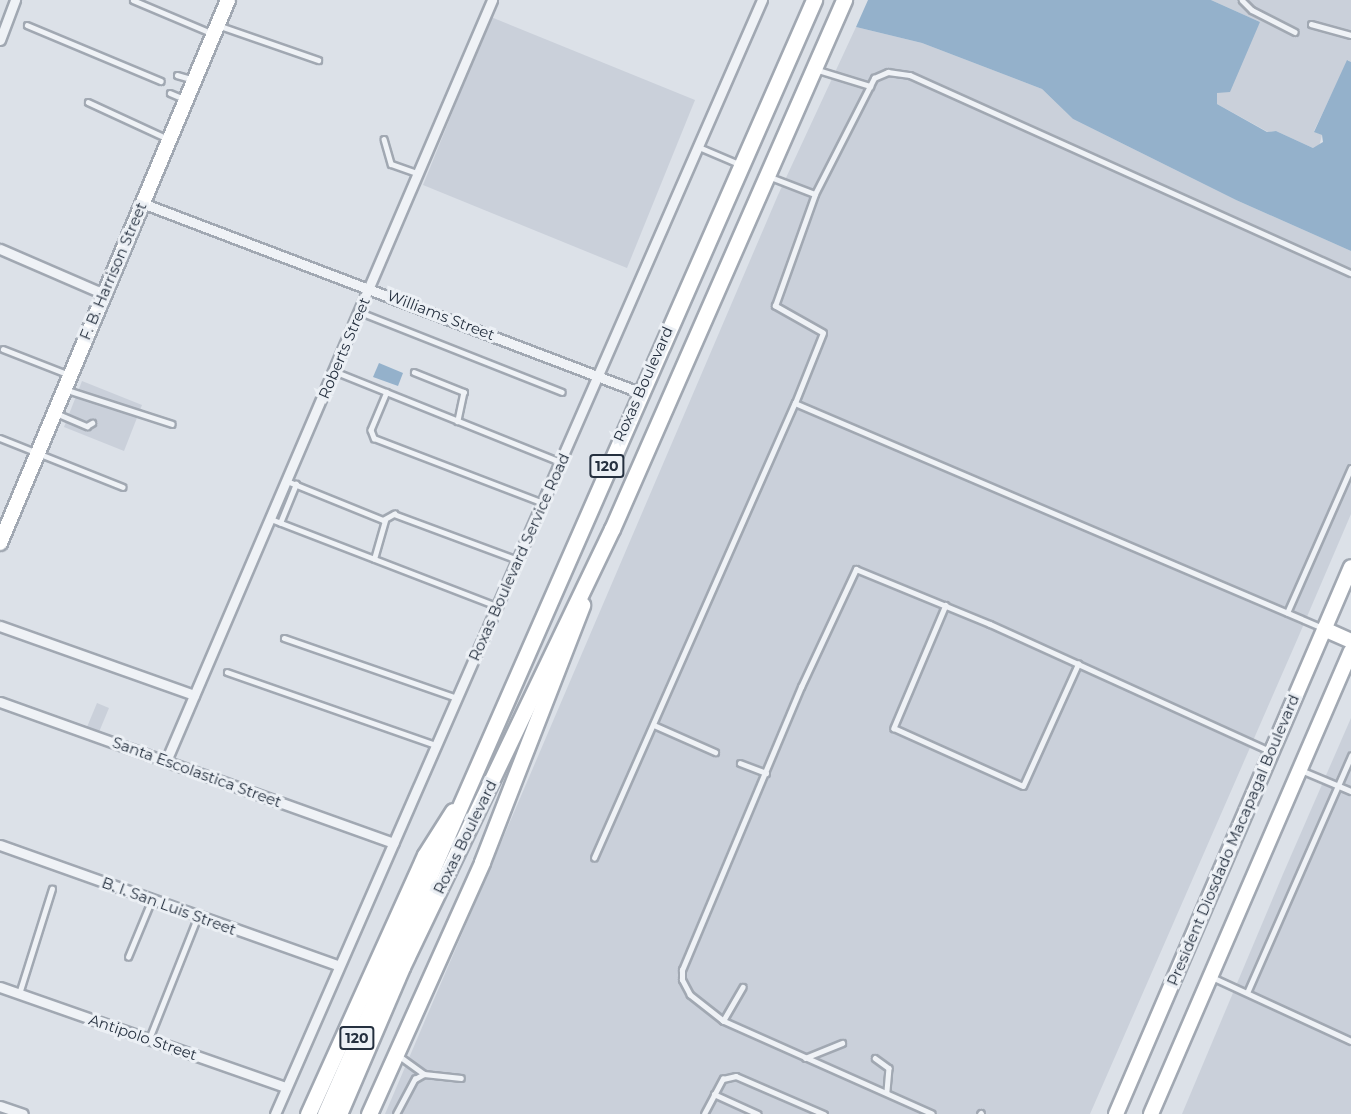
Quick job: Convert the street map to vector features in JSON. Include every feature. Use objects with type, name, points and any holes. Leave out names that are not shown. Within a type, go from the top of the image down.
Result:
[{"type":"main road","name":"F. B. Harrison Street","points":[[0,543],[228,0]]},
{"type":"main road","name":"Roxas Boulevard","points":[[339,1114],[459,801],[814,0]]},
{"type":"main road","name":"Roxas Boulevard","points":[[369,1114],[482,862],[612,529],[844,0]]},
{"type":"main road","name":"Roxas Boulevard","points":[[324,1114],[612,529]]},
{"type":"main road","name":"President Diosdado Macapagal Boulevard","points":[[1116,1114],[1351,567]]},
{"type":"main road","points":[[1324,629],[1351,640]]},
{"type":"main road","points":[[1155,1113],[1211,976],[1351,651]]},
{"type":"main road","name":"Roxas Boulevard","points":[[308,1114],[426,855],[459,801]]},
{"type":"street","points":[[0,40],[15,0]]},
{"type":"street","name":"Roberts Street","points":[[166,761],[271,519],[292,482],[334,371],[492,0]]},
{"type":"street","name":"Roxas Boulevard Service Road","points":[[275,1114],[762,0]]},
{"type":"street","name":"Williams Street","points":[[142,203],[639,392]]},
{"type":"street","points":[[0,249],[104,294]]},
{"type":"street","points":[[0,626],[194,696]]},
{"type":"street","name":"Santa Escolastica Street","points":[[0,702],[393,843]]},
{"type":"street","name":"B. I. San Luis Street","points":[[0,845],[339,966]]},
{"type":"street","name":"Antipolo Street","points":[[0,987],[286,1088]]},
{"type":"street","points":[[0,1106],[23,1114]]},
{"type":"lane","points":[[133,0],[215,30],[318,60]]},
{"type":"lane","points":[[1242,0],[1252,10],[1295,32]]},
{"type":"lane","points":[[1311,24],[1351,35]]},
{"type":"lane","points":[[27,25],[162,81]]},
{"type":"lane","points":[[813,68],[870,86]]},
{"type":"lane","points":[[594,858],[795,403],[822,333],[775,306],[815,194],[870,86],[880,74],[910,75],[1351,273]]},
{"type":"lane","points":[[177,75],[194,80]]},
{"type":"lane","points":[[170,93],[185,100]]},
{"type":"lane","points":[[88,102],[169,139]]},
{"type":"lane","points":[[384,139],[391,164],[417,173]]},
{"type":"lane","points":[[699,147],[741,165]]},
{"type":"lane","points":[[766,175],[815,194]]},
{"type":"lane","points":[[360,312],[562,392]]},
{"type":"lane","points":[[3,349],[70,375]]},
{"type":"lane","points":[[334,371],[561,462]]},
{"type":"lane","points":[[414,372],[464,392],[458,421]]},
{"type":"lane","points":[[64,389],[172,424]]},
{"type":"lane","points":[[387,392],[371,430],[374,438],[543,503]]},
{"type":"lane","points":[[98,407],[100,401]]},
{"type":"lane","points":[[795,403],[1324,629]]},
{"type":"lane","points":[[54,412],[87,426],[92,423]]},
{"type":"lane","points":[[0,438],[123,487]]},
{"type":"lane","points":[[1287,613],[1351,468]]},
{"type":"lane","points":[[280,523],[292,482],[385,521]]},
{"type":"lane","points":[[374,559],[385,521],[394,514],[518,560]]},
{"type":"lane","points":[[271,519],[498,606]]},
{"type":"lane","points":[[932,1114],[887,1092],[723,1021],[690,995],[682,970],[856,569],[946,604],[1270,751]]},
{"type":"lane","points":[[946,604],[894,728],[904,733],[1023,786],[1078,664]]},
{"type":"lane","points":[[284,638],[457,698]]},
{"type":"lane","points":[[227,672],[436,745]]},
{"type":"lane","points":[[654,725],[715,752]]},
{"type":"lane","points":[[1247,993],[1351,756]]},
{"type":"lane","points":[[740,764],[766,773]]},
{"type":"lane","points":[[1301,770],[1351,791]]},
{"type":"lane","points":[[19,994],[52,889]]},
{"type":"lane","points":[[128,957],[152,899]]},
{"type":"lane","points":[[149,1039],[198,916]]},
{"type":"lane","points":[[1211,976],[1351,1041]]},
{"type":"lane","points":[[723,1021],[743,987]]},
{"type":"lane","points":[[805,1058],[842,1043]]},
{"type":"lane","points":[[396,1054],[424,1074],[461,1077]]},
{"type":"lane","points":[[875,1058],[889,1068],[887,1092]]},
{"type":"lane","points":[[396,1114],[409,1086],[424,1074]]},
{"type":"lane","points":[[704,1114],[723,1079],[742,1076],[824,1114]]},
{"type":"lane","points":[[714,1094],[758,1114]]},
{"type":"shaded area","points":[[1211,0],[1351,0],[1351,62],[1348,60],[1314,131],[1322,135],[1319,147],[1313,148],[1276,131],[1268,132],[1217,104],[1214,98],[1260,22]]},
{"type":"shaded area","points":[[491,17],[695,100],[627,268],[423,185]]},
{"type":"shaded area","points":[[856,27],[922,43],[1042,89],[1073,119],[1236,200],[1351,251],[1351,514],[1297,640],[1090,1114],[385,1114],[778,195]]},
{"type":"shaded area","points":[[82,381],[142,405],[124,451],[64,427]]},
{"type":"shaded area","points":[[97,703],[109,708],[99,732],[87,727]]},
{"type":"shaded area","points":[[1351,718],[1351,1114],[1182,1114],[1283,874]]},
{"type":"water","points":[[868,0],[1211,0],[1260,22],[1230,92],[1217,93],[1217,104],[1267,132],[1276,131],[1313,148],[1323,142],[1322,135],[1314,132],[1347,60],[1351,62],[1351,251],[1236,200],[1073,119],[1042,89],[922,43],[856,27]]},
{"type":"water","points":[[379,363],[403,373],[398,386],[373,377]]}]
